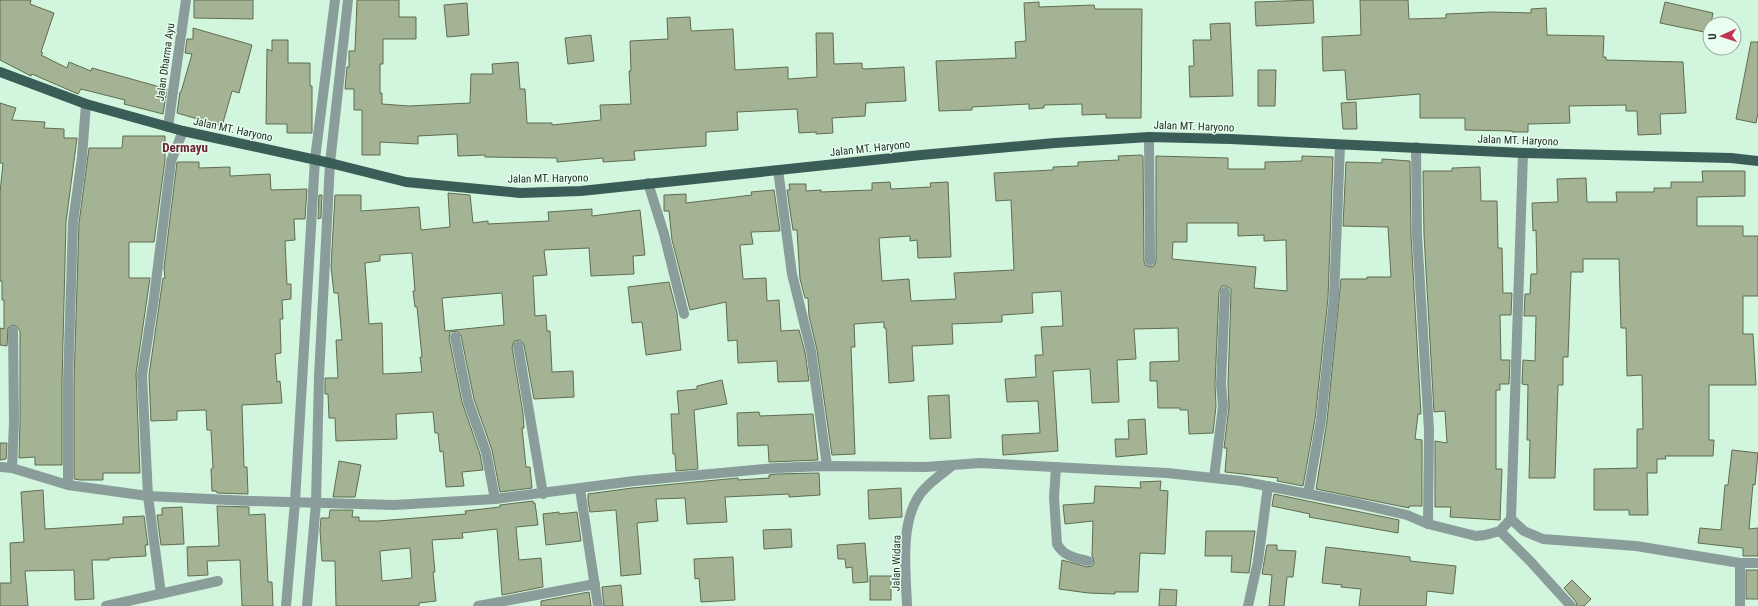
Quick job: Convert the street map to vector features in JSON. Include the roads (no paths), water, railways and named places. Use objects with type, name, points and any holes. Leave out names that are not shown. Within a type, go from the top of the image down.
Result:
[{"type":"main road","name":"Jalan MT. Haryono","points":[[0,72],[86,104],[183,131],[314,159],[406,182],[520,193],[581,191],[921,155],[1055,143],[1149,137],[1416,147],[1523,153],[1731,158],[1758,161]]},
{"type":"street","name":"Jalan Dharma Ayu","points":[[168,127],[186,0]]},
{"type":"street","points":[[286,606],[295,502],[314,159],[335,0]]},
{"type":"street","points":[[307,606],[316,503],[319,377],[330,163],[348,0]]},
{"type":"street","points":[[68,485],[68,382],[73,222],[82,157],[86,104]]},
{"type":"street","points":[[160,594],[148,496],[142,375],[154,298],[171,161],[183,131]]},
{"type":"street","points":[[1149,137],[1150,261]]},
{"type":"street","points":[[1308,494],[1321,420],[1334,298],[1340,145]]},
{"type":"street","points":[[1416,147],[1417,235],[1429,430],[1428,524]]},
{"type":"street","points":[[0,467],[12,468],[68,485],[148,496],[394,505],[495,499],[716,472],[827,466],[926,467],[980,463],[1167,473],[1214,478],[1308,494],[1407,515],[1428,524],[1476,536],[1488,535],[1500,531],[1511,519],[1523,153]]},
{"type":"street","points":[[778,170],[792,274],[811,351],[827,466]]},
{"type":"street","points":[[648,183],[664,234],[684,314]]},
{"type":"street","points":[[1214,478],[1223,406],[1221,384],[1225,292]]},
{"type":"street","points":[[12,468],[14,423],[13,332]]},
{"type":"street","points":[[454,337],[468,402],[486,452],[495,499]]},
{"type":"street","points":[[518,346],[543,494]]},
{"type":"street","name":"Jalan Widara","points":[[908,606],[906,541],[910,517],[917,499],[926,487],[953,465]]},
{"type":"street","points":[[1056,467],[1054,497],[1057,544],[1060,551],[1065,554],[1088,561]]},
{"type":"street","points":[[1248,606],[1258,560],[1268,486]]},
{"type":"street","points":[[580,489],[598,606]]},
{"type":"street","points":[[1511,519],[1524,531],[1543,539],[1636,546],[1702,555],[1740,563],[1758,563]]},
{"type":"street","points":[[1500,531],[1572,606]]},
{"type":"street","points":[[1740,563],[1740,606]]},
{"type":"street","points":[[106,606],[218,581]]},
{"type":"street","points":[[478,606],[595,584]]},
{"type":"street","points":[[898,606],[908,606]]},
{"type":"district","name":"Dermayu","points":[[185,147]]}]
